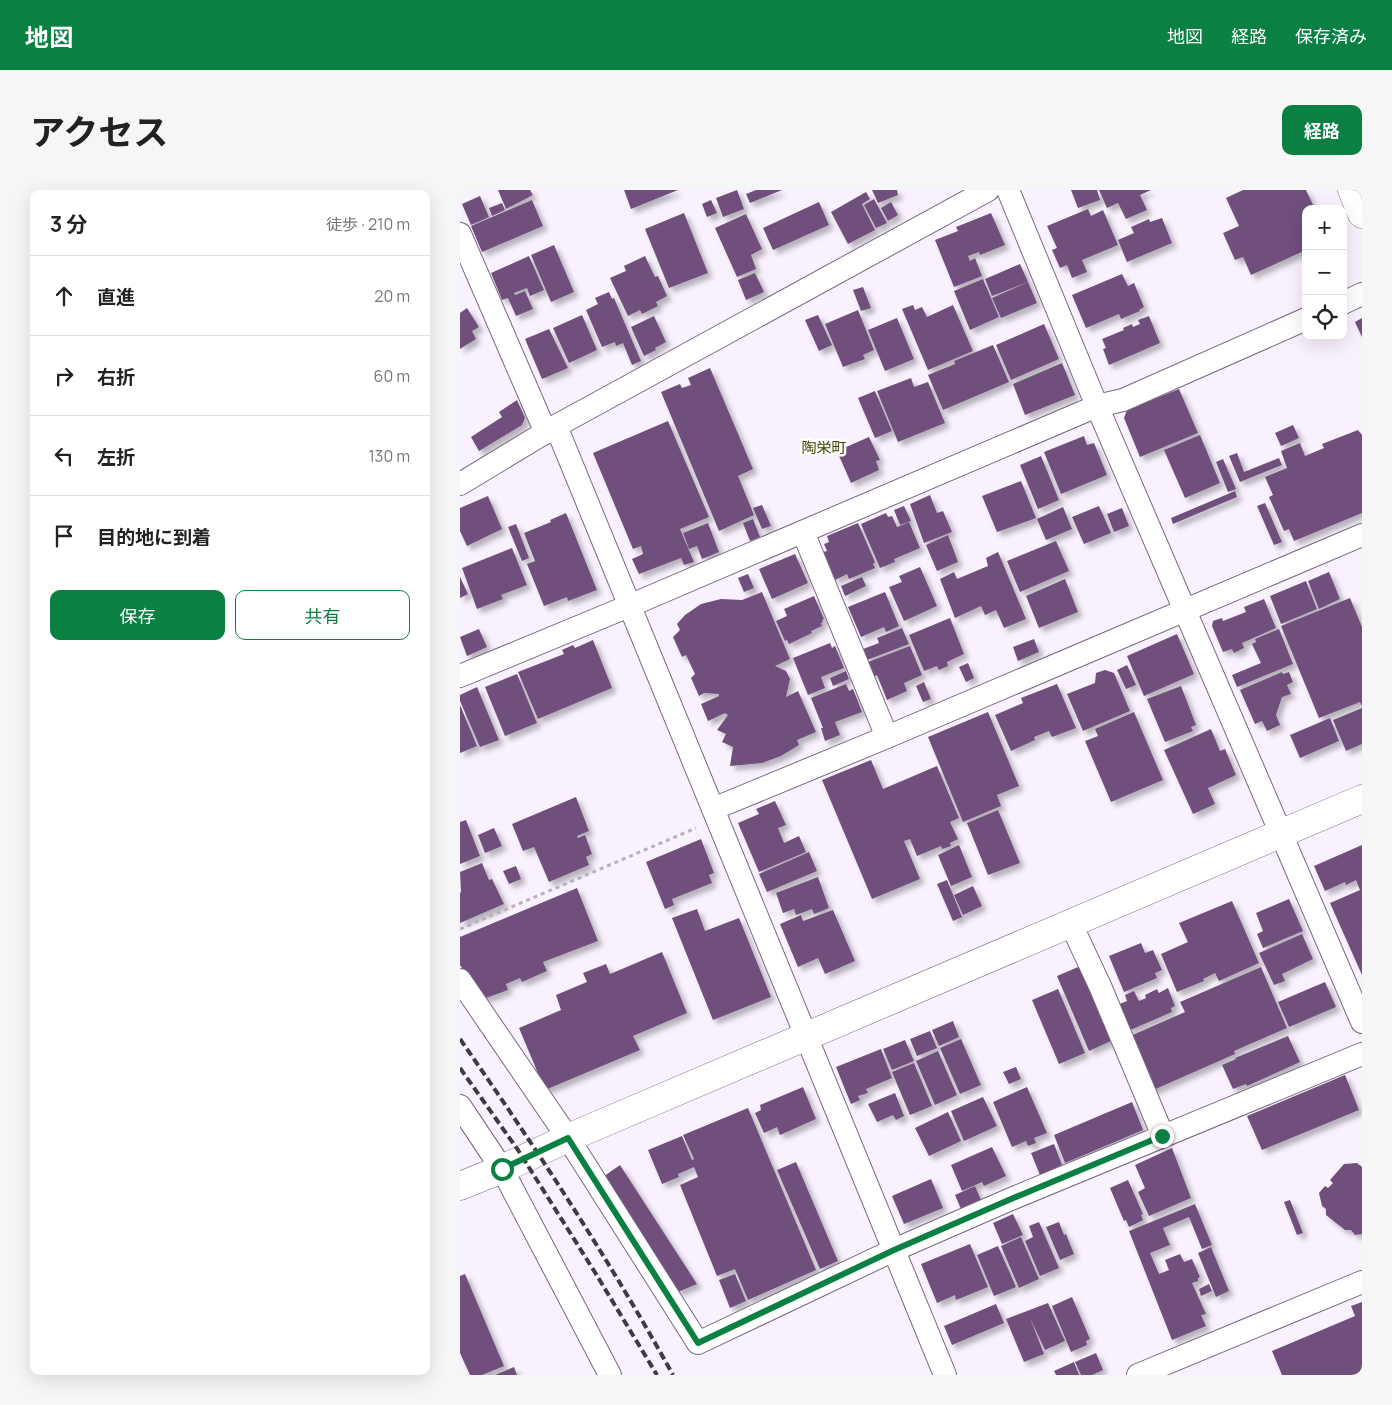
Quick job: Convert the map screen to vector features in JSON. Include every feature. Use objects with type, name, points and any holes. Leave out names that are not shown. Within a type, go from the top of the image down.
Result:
[{"type":"main road","points":[[1352,190],[1362,214]]},
{"type":"main road","points":[[460,1186],[502,1169],[568,1138],[1362,799]]},
{"type":"street","points":[[460,484],[551,429],[988,190]]},
{"type":"street","points":[[1008,190],[1097,406],[1362,1022]]},
{"type":"street","points":[[460,234],[551,429],[629,606],[946,1375]]},
{"type":"street","points":[[1347,300],[1362,294]]},
{"type":"street","points":[[460,676],[629,606],[1097,406],[1123,400],[1302,321]]},
{"type":"street","points":[[803,532],[887,737]]},
{"type":"street","points":[[715,813],[887,737],[1362,535]]},
{"type":"street","points":[[1071,924],[1100,986],[1162,1136]]},
{"type":"street","points":[[460,980],[568,1138],[698,1343],[894,1250],[1011,1199],[1362,1054]]},
{"type":"street","points":[[460,1106],[502,1169],[610,1375]]},
{"type":"street","points":[[1138,1375],[1362,1282]]},
{"type":"path","points":[[460,929],[715,813]]},
{"type":"building","points":[[498,190],[530,190],[533,195],[506,209]]},
{"type":"building","points":[[624,190],[678,190],[631,209]]},
{"type":"building","points":[[737,190],[744,209],[723,217],[716,198]]},
{"type":"building","points":[[756,190],[782,190],[750,203],[746,194]]},
{"type":"building","points":[[872,190],[897,190],[898,195],[878,203]]},
{"type":"building","points":[[1071,190],[1097,190],[1100,200],[1078,208]]},
{"type":"building","points":[[1099,190],[1151,190],[1140,195],[1147,210],[1126,219],[1118,203],[1107,208]]},
{"type":"building","points":[[1243,190],[1306,190],[1313,205],[1302,205],[1302,252],[1251,275],[1243,257],[1235,260],[1223,233],[1239,226],[1226,198]]},
{"type":"building","points":[[866,192],[870,199],[862,204],[875,230],[848,244],[831,212]]},
{"type":"building","points":[[480,196],[489,217],[471,225],[462,204]]},
{"type":"building","points":[[874,199],[887,223],[876,228],[864,205]]},
{"type":"building","points":[[532,200],[543,226],[482,252],[471,226]]},
{"type":"building","points":[[711,200],[717,213],[707,217],[702,204]]},
{"type":"building","points":[[819,202],[829,225],[773,250],[763,228]]},
{"type":"building","points":[[891,202],[898,215],[888,221],[881,208]]},
{"type":"building","points":[[502,203],[505,210],[492,216],[489,208]]},
{"type":"building","points":[[1088,209],[1091,216],[1103,210],[1118,245],[1082,260],[1087,272],[1072,278],[1067,265],[1060,268],[1052,250],[1057,248],[1047,226]]},
{"type":"building","points":[[684,213],[708,273],[669,288],[645,229]]},
{"type":"building","points":[[991,213],[1005,245],[980,255],[979,252],[968,256],[970,261],[975,258],[982,276],[954,287],[935,240],[958,231],[956,227]]},
{"type":"building","points":[[746,214],[762,249],[751,255],[756,269],[737,277],[715,228]]},
{"type":"building","points":[[1162,218],[1172,243],[1127,262],[1118,240],[1134,233],[1131,227],[1149,219],[1150,222]]},
{"type":"building","points":[[554,245],[574,292],[551,302],[531,255]]},
{"type":"building","points":[[529,256],[544,290],[530,296],[527,288],[514,293],[515,295],[525,291],[533,309],[516,316],[508,298],[502,300],[491,273]]},
{"type":"building","points":[[645,256],[655,277],[658,276],[667,296],[656,302],[658,306],[642,314],[640,310],[628,316],[610,278],[626,271],[624,266]]},
{"type":"building","points":[[1020,264],[1028,282],[992,296],[985,279]]},
{"type":"building","points":[[755,273],[764,292],[746,300],[738,280]]},
{"type":"building","points":[[1122,274],[1128,286],[1134,283],[1144,307],[1140,311],[1121,319],[1119,314],[1086,328],[1072,295]]},
{"type":"building","points":[[983,279],[999,317],[970,330],[954,291]]},
{"type":"building","points":[[1028,282],[1037,303],[1001,318],[992,298]]},
{"type":"building","points":[[863,287],[871,308],[861,311],[853,290]]},
{"type":"building","points":[[609,292],[612,299],[614,298],[641,361],[632,365],[623,343],[616,346],[615,342],[602,347],[586,310],[598,304],[595,298]]},
{"type":"building","points":[[913,305],[915,310],[922,307],[927,317],[953,305],[973,351],[928,370],[902,309]]},
{"type":"building","points":[[467,308],[479,327],[472,331],[476,339],[460,349],[460,313]]},
{"type":"building","points":[[858,310],[874,350],[863,355],[865,359],[843,367],[825,324]]},
{"type":"building","points":[[582,315],[597,350],[569,363],[553,328]]},
{"type":"building","points":[[818,315],[832,345],[819,351],[805,320]]},
{"type":"building","points":[[654,316],[666,342],[644,356],[631,327]]},
{"type":"building","points":[[1149,316],[1160,343],[1109,365],[1103,349],[1106,348],[1102,339],[1124,330],[1123,328],[1132,324],[1133,327],[1140,324],[1138,320]]},
{"type":"building","points":[[897,318],[914,359],[885,371],[868,330]]},
{"type":"building","points":[[1362,318],[1362,337],[1355,322]]},
{"type":"building","points":[[1044,324],[1059,359],[1011,380],[996,345]]},
{"type":"building","points":[[549,329],[568,368],[542,379],[525,339]]},
{"type":"building","points":[[993,345],[1009,382],[943,410],[928,375],[955,364],[954,361]]},
{"type":"building","points":[[1062,363],[1075,395],[1025,415],[1013,384]]},
{"type":"building","points":[[710,368],[753,469],[738,476],[754,515],[719,531],[661,392],[680,384],[682,388],[691,385],[688,378]]},
{"type":"building","points":[[911,378],[914,387],[928,382],[945,423],[898,442],[877,391]]},
{"type":"building","points":[[1179,389],[1198,433],[1140,457],[1124,418],[1127,410]]},
{"type":"building","points":[[875,391],[892,431],[875,438],[858,398]]},
{"type":"building","points":[[517,400],[525,418],[522,425],[479,451],[471,437],[502,417],[499,412]]},
{"type":"building","points":[[668,421],[709,517],[680,529],[694,562],[684,565],[681,558],[639,574],[632,559],[643,554],[641,546],[633,549],[593,453]]},
{"type":"building","points":[[1293,425],[1299,438],[1281,446],[1275,433]]},
{"type":"building","points":[[1358,430],[1362,435],[1362,513],[1294,541],[1289,529],[1284,531],[1269,497],[1273,495],[1265,477],[1287,468],[1281,451],[1300,443],[1305,456],[1324,448],[1322,444]]},
{"type":"building","points":[[1200,435],[1220,483],[1185,498],[1164,450]]},
{"type":"building","points":[[1084,436],[1087,445],[1094,443],[1107,475],[1061,494],[1044,452]]},
{"type":"building","points":[[869,437],[880,460],[876,461],[879,470],[851,483],[837,451]]},
{"type":"building","points":[[1237,453],[1244,472],[1279,458],[1282,465],[1240,482],[1229,456]]},
{"type":"building","points":[[1041,456],[1059,500],[1038,509],[1020,465]]},
{"type":"building","points":[[1223,459],[1236,489],[1228,492],[1216,462]]},
{"type":"building","points":[[1021,481],[1036,518],[997,532],[982,496]]},
{"type":"building","points":[[1235,491],[1237,497],[1173,524],[1171,518]]},
{"type":"building","points":[[930,495],[937,513],[943,511],[952,532],[924,543],[910,504]]},
{"type":"building","points":[[488,496],[502,529],[467,546],[460,531],[460,508]]},
{"type":"building","points":[[1265,503],[1282,542],[1274,545],[1257,506]]},
{"type":"building","points":[[762,505],[771,526],[762,529],[753,508]]},
{"type":"building","points":[[904,506],[911,521],[900,525],[894,510]]},
{"type":"building","points":[[1099,506],[1111,533],[1084,544],[1072,517]]},
{"type":"building","points":[[1063,507],[1072,529],[1046,540],[1037,519]]},
{"type":"building","points":[[1122,508],[1129,526],[1114,532],[1107,514]]},
{"type":"building","points":[[566,513],[597,590],[568,601],[567,597],[544,606],[527,564],[535,561],[524,533],[551,522],[550,520]]},
{"type":"building","points":[[886,513],[888,517],[892,516],[897,527],[909,522],[920,548],[894,559],[895,562],[880,568],[861,524]]},
{"type":"building","points":[[753,519],[760,537],[750,541],[743,523]]},
{"type":"building","points":[[708,523],[719,552],[702,559],[697,546],[689,549],[683,533]]},
{"type":"building","points":[[858,523],[875,562],[873,564],[875,568],[849,579],[847,574],[835,580],[823,552],[827,551],[824,544],[829,542],[827,536]]},
{"type":"building","points":[[516,524],[529,558],[522,561],[508,527]]},
{"type":"building","points":[[948,535],[958,562],[937,571],[926,545]]},
{"type":"building","points":[[1056,541],[1069,571],[1020,592],[1007,561]]},
{"type":"building","points":[[512,548],[527,585],[501,595],[503,599],[477,609],[462,568]]},
{"type":"building","points":[[998,552],[1026,619],[1004,628],[996,610],[985,615],[981,606],[955,618],[940,579],[954,572],[957,579],[988,566],[986,558]]},
{"type":"building","points":[[795,554],[808,583],[772,599],[759,569]]},
{"type":"building","points":[[920,567],[937,606],[904,621],[889,587],[902,582],[899,576]]},
{"type":"building","points":[[1329,572],[1340,599],[1319,609],[1308,581]]},
{"type":"building","points":[[748,574],[754,588],[744,592],[738,578]]},
{"type":"building","points":[[460,577],[468,594],[460,598]]},
{"type":"building","points":[[862,577],[866,586],[845,596],[841,586]]},
{"type":"building","points":[[1065,579],[1078,612],[1039,628],[1026,596]]},
{"type":"building","points":[[1306,581],[1317,609],[1281,624],[1270,596]]},
{"type":"building","points":[[762,592],[790,659],[775,666],[786,671],[790,679],[786,697],[798,691],[816,732],[797,740],[799,745],[781,756],[762,763],[730,766],[733,747],[722,742],[726,734],[717,730],[728,715],[725,713],[708,721],[701,704],[719,696],[719,694],[704,693],[699,696],[691,678],[695,674],[686,655],[682,657],[673,637],[680,630],[677,624],[685,615],[701,604],[721,599],[742,600]]},
{"type":"building","points":[[885,592],[899,626],[886,632],[884,627],[861,637],[848,607]]},
{"type":"building","points":[[814,596],[824,619],[821,623],[822,626],[789,644],[787,640],[785,641],[776,621],[787,616],[784,609]]},
{"type":"building","points":[[1350,598],[1362,627],[1362,706],[1360,702],[1319,718],[1281,626]]},
{"type":"building","points":[[1264,599],[1276,628],[1242,643],[1244,648],[1234,653],[1232,649],[1223,652],[1212,626],[1213,621],[1222,618],[1223,621],[1246,612],[1244,607]]},
{"type":"building","points":[[950,618],[964,654],[947,662],[948,666],[939,670],[937,666],[924,671],[909,635]]},
{"type":"building","points":[[902,628],[909,644],[867,660],[863,649],[879,643],[877,638]]},
{"type":"building","points":[[479,629],[487,647],[467,656],[460,637]]},
{"type":"building","points":[[1279,629],[1293,664],[1237,687],[1232,675],[1261,663],[1252,644],[1256,642],[1255,639]]},
{"type":"building","points":[[1177,634],[1194,674],[1144,696],[1127,656]]},
{"type":"building","points":[[1034,639],[1039,652],[1018,661],[1013,647]]},
{"type":"building","points":[[593,640],[612,688],[538,719],[518,672],[564,654],[562,650],[573,645],[575,648]]},
{"type":"building","points":[[830,643],[832,648],[835,646],[844,668],[821,677],[825,688],[808,695],[793,658]]},
{"type":"building","points":[[910,646],[922,675],[904,683],[907,691],[887,700],[877,675],[874,677],[868,662]]},
{"type":"building","points":[[968,663],[974,678],[966,682],[959,667]]},
{"type":"building","points":[[1127,665],[1136,685],[1126,689],[1117,670]]},
{"type":"building","points":[[1105,670],[1114,673],[1130,711],[1083,731],[1067,694],[1095,683],[1096,673]]},
{"type":"building","points":[[846,671],[849,679],[833,686],[830,678]]},
{"type":"building","points":[[1282,672],[1283,674],[1289,672],[1293,682],[1287,685],[1291,694],[1282,697],[1276,715],[1280,725],[1267,731],[1262,721],[1255,724],[1240,690]]},
{"type":"building","points":[[517,674],[537,723],[505,736],[485,687]]},
{"type":"building","points":[[924,682],[931,699],[923,702],[916,686]]},
{"type":"building","points":[[846,684],[849,691],[853,689],[862,712],[835,722],[840,735],[825,741],[821,728],[823,728],[811,698]]},
{"type":"building","points":[[1057,684],[1076,728],[1052,737],[1049,731],[1034,737],[1035,740],[1011,751],[995,715],[1023,703],[1021,698]]},
{"type":"building","points":[[1181,686],[1196,725],[1191,727],[1193,731],[1165,742],[1147,699]]},
{"type":"building","points":[[477,687],[499,740],[480,747],[460,701],[460,695]]},
{"type":"building","points":[[460,705],[477,746],[460,753]]},
{"type":"building","points":[[1362,708],[1362,744],[1346,751],[1333,720]]},
{"type":"building","points":[[988,712],[1019,786],[997,795],[1001,806],[963,822],[928,737]]},
{"type":"building","points":[[1134,712],[1163,780],[1111,802],[1085,741],[1098,736],[1095,729]]},
{"type":"building","points":[[1330,718],[1339,741],[1300,758],[1290,735]]},
{"type":"building","points":[[1211,729],[1220,751],[1225,749],[1236,775],[1208,788],[1215,804],[1193,814],[1164,750]]},
{"type":"building","points":[[871,760],[883,789],[937,766],[959,818],[950,822],[958,839],[950,843],[951,846],[942,849],[941,846],[917,856],[910,839],[904,841],[920,879],[872,899],[822,780]]},
{"type":"building","points":[[576,797],[589,831],[577,836],[578,838],[585,835],[592,854],[586,857],[589,865],[549,882],[534,847],[523,851],[512,824]]},
{"type":"building","points":[[775,801],[786,825],[778,828],[784,843],[799,836],[806,852],[759,872],[738,823],[759,814],[756,809]]},
{"type":"building","points":[[998,810],[1020,863],[988,875],[967,823]]},
{"type":"building","points":[[466,820],[480,856],[460,864],[460,822]]},
{"type":"building","points":[[494,828],[502,846],[485,853],[478,835]]},
{"type":"building","points":[[701,839],[714,873],[709,875],[712,883],[672,899],[674,905],[665,909],[646,862]]},
{"type":"building","points":[[959,845],[972,877],[951,886],[938,855]]},
{"type":"building","points":[[1362,845],[1362,975],[1330,903],[1360,890],[1356,880],[1346,885],[1345,882],[1325,891],[1314,866]]},
{"type":"building","points":[[809,852],[817,871],[767,892],[759,874]]},
{"type":"building","points":[[482,863],[489,880],[492,879],[504,904],[460,923],[460,872]]},
{"type":"building","points":[[516,866],[521,879],[509,884],[503,871]]},
{"type":"building","points":[[818,877],[829,908],[814,914],[812,909],[796,915],[794,909],[783,913],[776,893]]},
{"type":"building","points":[[947,880],[962,917],[953,921],[937,884]]},
{"type":"building","points":[[973,886],[982,906],[963,915],[954,895]]},
{"type":"building","points":[[577,888],[598,941],[543,962],[547,971],[522,982],[520,978],[506,984],[508,990],[483,999],[460,965],[460,937]]},
{"type":"building","points":[[1289,899],[1303,931],[1263,948],[1257,934],[1263,931],[1256,913]]},
{"type":"building","points":[[1232,901],[1259,963],[1219,981],[1215,973],[1203,979],[1204,981],[1177,992],[1161,954],[1188,942],[1179,923]]},
{"type":"building","points":[[697,909],[705,931],[739,918],[771,997],[713,1020],[672,918]]},
{"type":"building","points":[[833,910],[855,961],[825,974],[818,958],[798,967],[780,924],[801,915],[803,921]]},
{"type":"building","points":[[1302,934],[1313,959],[1282,974],[1285,981],[1274,985],[1259,953]]},
{"type":"building","points":[[1141,943],[1145,953],[1153,950],[1162,970],[1155,973],[1157,978],[1124,992],[1109,956]]},
{"type":"building","points":[[662,952],[687,1013],[633,1036],[640,1050],[545,1090],[519,1028],[561,1010],[556,995],[587,982],[583,973],[606,964],[610,974]]},
{"type":"building","points":[[1083,965],[1113,1040],[1089,1051],[1057,976]]},
{"type":"building","points":[[1261,967],[1287,1028],[1234,1051],[1235,1054],[1151,1091],[1128,1037],[1185,1012],[1180,1002]]},
{"type":"building","points":[[1325,982],[1336,1007],[1289,1027],[1278,1002]]},
{"type":"building","points":[[1168,988],[1175,1006],[1171,1008],[1172,1012],[1128,1031],[1117,1005],[1127,1001],[1125,995],[1134,991],[1139,1001],[1146,998],[1145,995],[1157,989],[1159,993]]},
{"type":"building","points":[[1058,989],[1085,1053],[1059,1064],[1032,1000]]},
{"type":"building","points":[[953,1021],[959,1037],[939,1046],[932,1030]]},
{"type":"building","points":[[930,1031],[937,1048],[917,1056],[910,1039]]},
{"type":"building","points":[[1288,1036],[1300,1062],[1247,1086],[1246,1084],[1233,1089],[1222,1065]]},
{"type":"building","points":[[961,1039],[981,1085],[960,1094],[940,1048]]},
{"type":"building","points":[[905,1040],[914,1061],[892,1070],[883,1049]]},
{"type":"building","points":[[881,1049],[892,1078],[866,1089],[868,1093],[858,1096],[860,1100],[851,1104],[836,1067]]},
{"type":"building","points":[[938,1051],[957,1095],[935,1105],[916,1061]]},
{"type":"building","points":[[914,1063],[932,1106],[910,1115],[892,1072]]},
{"type":"building","points":[[1016,1067],[1021,1079],[1009,1084],[1003,1072]]},
{"type":"building","points":[[1345,1075],[1359,1110],[1262,1150],[1247,1116]]},
{"type":"building","points":[[803,1087],[816,1119],[780,1135],[777,1127],[764,1133],[755,1113],[761,1110],[760,1105]]},
{"type":"building","points":[[1027,1087],[1047,1133],[1034,1138],[1036,1143],[1028,1146],[1026,1141],[1012,1147],[993,1102]]},
{"type":"building","points":[[895,1093],[904,1116],[896,1120],[893,1115],[877,1122],[868,1104]]},
{"type":"building","points":[[983,1097],[997,1126],[964,1141],[951,1111]]},
{"type":"building","points":[[1132,1102],[1143,1130],[1065,1163],[1054,1135]]},
{"type":"building","points":[[748,1108],[816,1270],[748,1300],[735,1269],[717,1276],[680,1185],[698,1177],[694,1167],[678,1174],[679,1177],[662,1184],[648,1150],[682,1136],[692,1160],[694,1159],[683,1135]]},
{"type":"building","points":[[948,1112],[961,1141],[929,1156],[915,1128]]},
{"type":"building","points":[[1054,1144],[1062,1165],[1040,1175],[1031,1153]]},
{"type":"building","points":[[992,1147],[1006,1176],[984,1186],[982,1182],[962,1191],[951,1165]]},
{"type":"building","points":[[1172,1148],[1191,1198],[1149,1216],[1138,1192],[1145,1188],[1135,1165]]},
{"type":"building","points":[[796,1162],[838,1261],[820,1269],[777,1170]]},
{"type":"building","points":[[1357,1163],[1362,1167],[1362,1234],[1355,1235],[1351,1230],[1345,1230],[1326,1215],[1326,1209],[1322,1206],[1319,1193],[1325,1186],[1328,1188],[1333,1183],[1330,1180],[1344,1164]]},
{"type":"building","points":[[620,1165],[697,1284],[678,1292],[603,1177]]},
{"type":"building","points":[[931,1179],[943,1208],[904,1224],[892,1196]]},
{"type":"building","points":[[1128,1180],[1143,1214],[1141,1215],[1143,1220],[1129,1227],[1126,1220],[1124,1221],[1110,1188]]},
{"type":"building","points":[[975,1186],[981,1200],[961,1209],[955,1195]]},
{"type":"building","points":[[1290,1200],[1303,1233],[1297,1235],[1284,1202]]},
{"type":"building","points":[[1195,1204],[1212,1245],[1202,1249],[1189,1217],[1163,1228],[1170,1245],[1150,1253],[1159,1274],[1169,1270],[1165,1260],[1180,1254],[1184,1262],[1192,1259],[1200,1277],[1198,1281],[1192,1283],[1206,1314],[1201,1315],[1206,1326],[1172,1340],[1129,1231]]},
{"type":"building","points":[[1013,1214],[1023,1235],[1002,1244],[993,1223]]},
{"type":"building","points":[[1039,1222],[1059,1268],[1040,1276],[1025,1241],[1033,1237],[1029,1226]]},
{"type":"building","points":[[1059,1222],[1074,1254],[1060,1260],[1046,1227]]},
{"type":"building","points":[[1021,1237],[1039,1279],[1019,1288],[1001,1246]]},
{"type":"building","points":[[970,1244],[988,1287],[956,1300],[955,1295],[937,1303],[921,1264]]},
{"type":"building","points":[[998,1246],[1016,1287],[994,1296],[977,1255]]},
{"type":"building","points":[[1211,1247],[1229,1291],[1216,1297],[1198,1253]]},
{"type":"building","points":[[465,1274],[504,1366],[482,1375],[470,1375],[460,1353],[460,1276]]},
{"type":"building","points":[[735,1274],[746,1301],[730,1308],[719,1280]]},
{"type":"building","points":[[1209,1284],[1212,1291],[1201,1296],[1199,1289]]},
{"type":"building","points":[[1072,1297],[1090,1339],[1086,1341],[1087,1345],[1071,1352],[1052,1306]]},
{"type":"building","points":[[1362,1302],[1362,1375],[1282,1375],[1272,1351],[1355,1316],[1351,1306]]},
{"type":"building","points":[[1048,1303],[1065,1341],[1045,1350],[1030,1318],[1044,1354],[1024,1362],[1006,1319]]},
{"type":"building","points":[[996,1304],[1004,1323],[952,1345],[944,1326]]},
{"type":"building","points":[[1096,1353],[1103,1370],[1092,1375],[1081,1375],[1075,1362]]},
{"type":"building","points":[[1074,1362],[1079,1375],[1056,1375],[1054,1371]]},
{"type":"building","points":[[514,1367],[517,1375],[495,1375]]},
{"type":"railway","points":[[460,1039],[571,1204],[673,1375]]},
{"type":"railway","points":[[460,1068],[518,1150],[657,1375]]},
{"type":"district","name":"陶栄町","points":[[824,448]]},
{"type":"route","points":[[502,1169],[568,1138],[698,1343],[894,1250],[1162,1136]]}]
